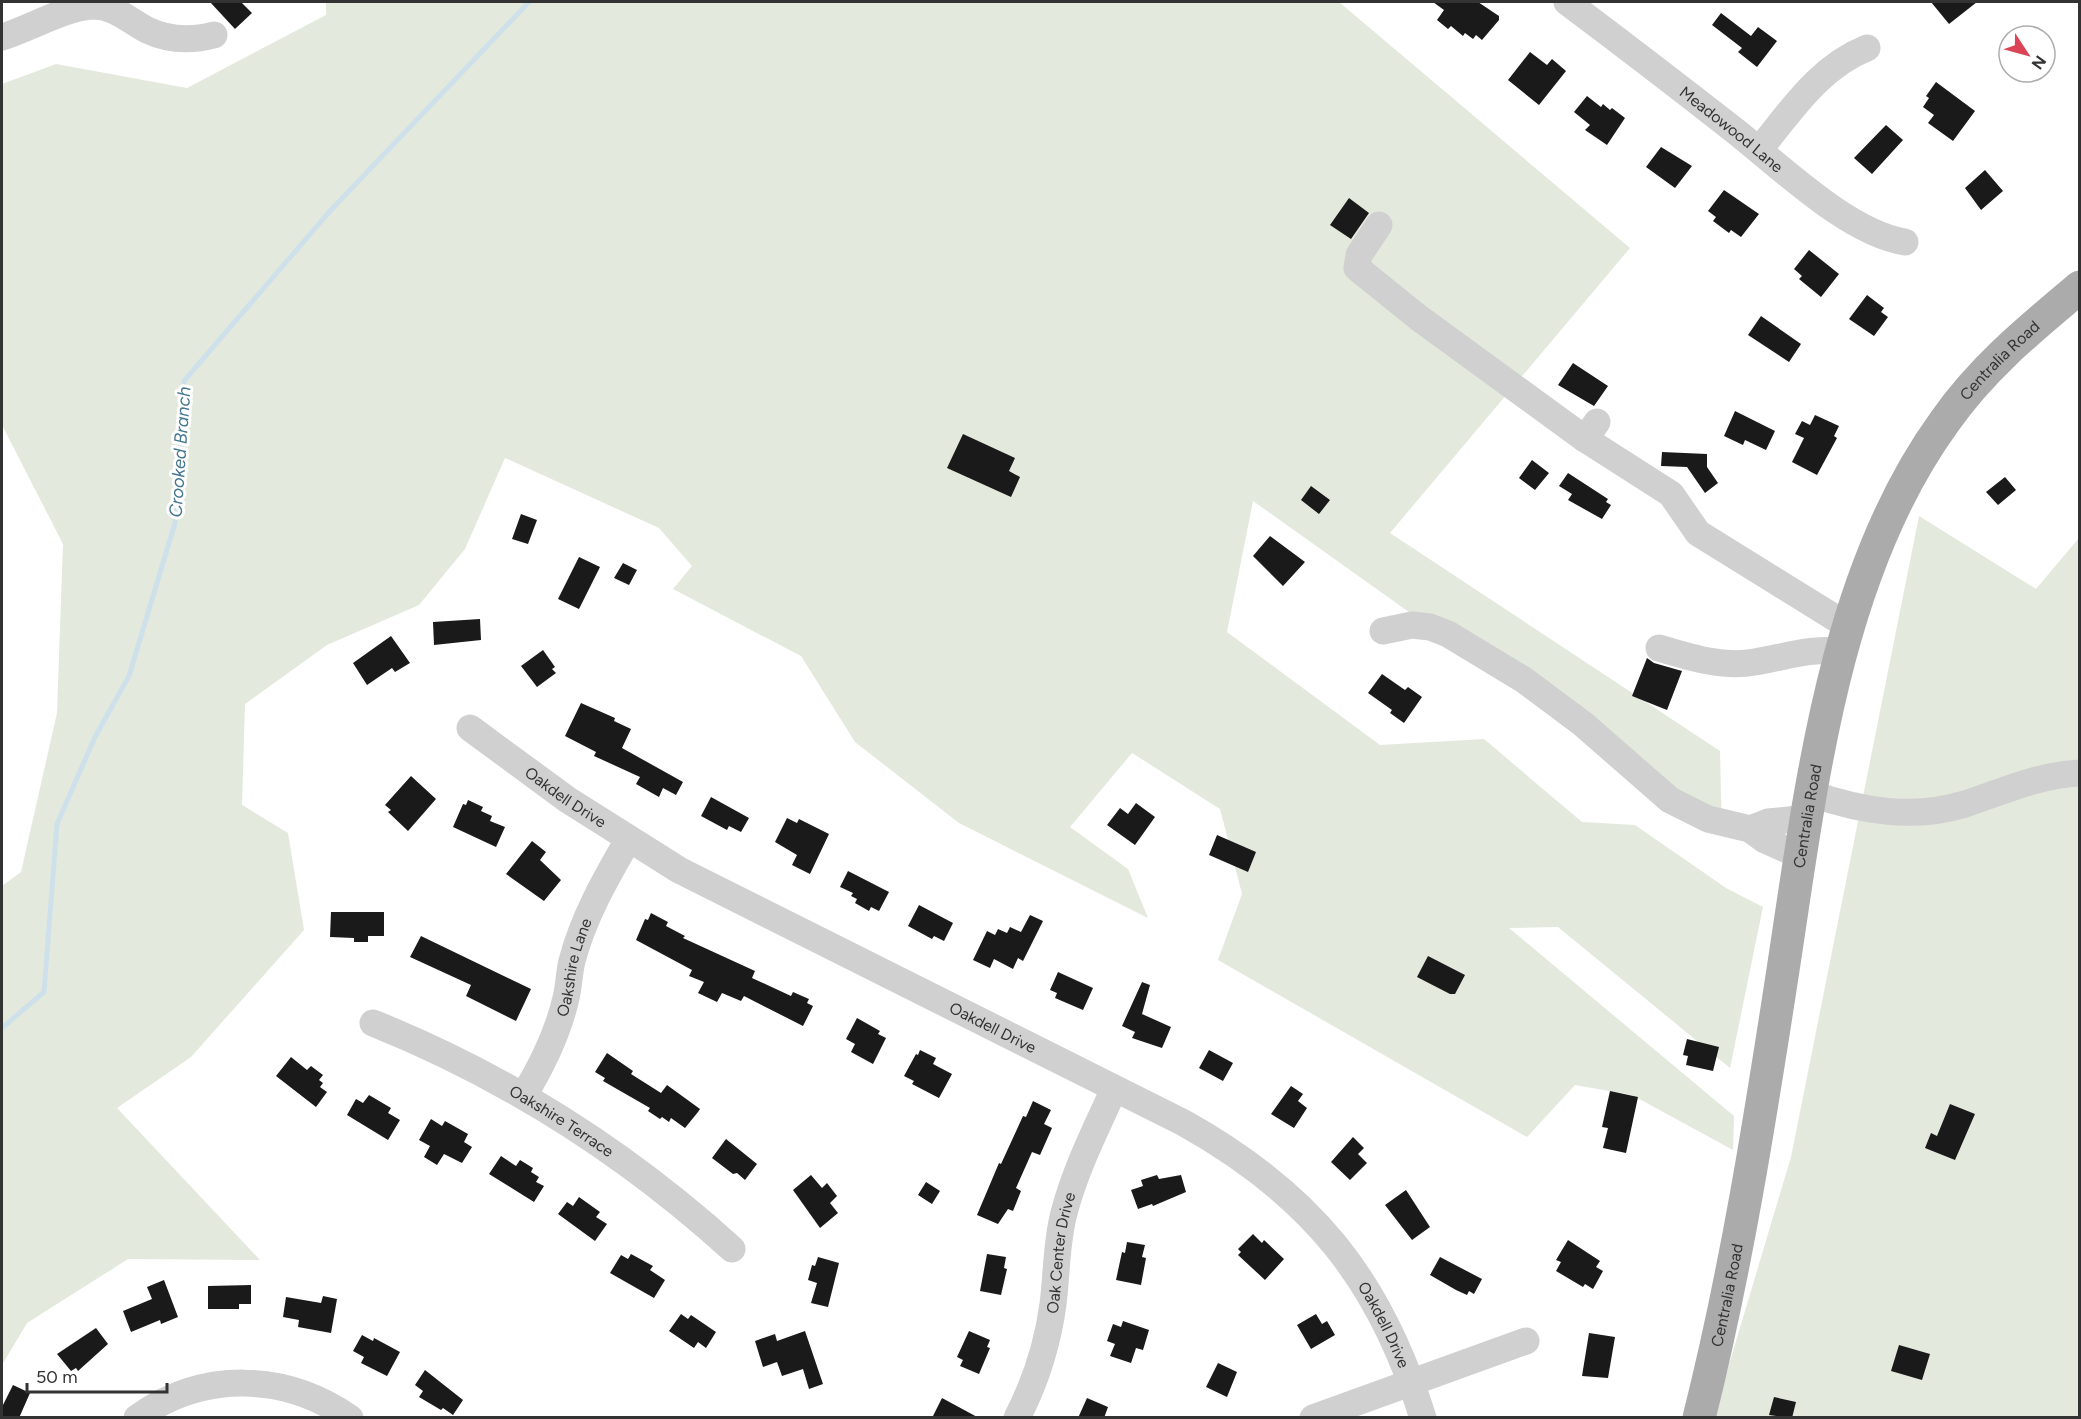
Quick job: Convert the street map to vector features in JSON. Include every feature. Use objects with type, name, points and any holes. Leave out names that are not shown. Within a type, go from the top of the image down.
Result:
[{"type":"main road","name":"Centralia Road","points":[[1699,1418],[1732,1271],[1810,806],[1845,638],[1860,588],[1884,527],[1898,499],[1944,422],[1972,385],[2004,351],[2079,287]]},
{"type":"street","name":"Meadowood Lane","points":[[1568,2],[1823,200],[1868,231],[1886,239],[1905,242]]},
{"type":"street","points":[[2,37],[77,9],[94,6],[118,12],[164,36],[183,39],[214,35]]},
{"type":"street","points":[[1759,150],[1821,76],[1850,55],[1867,48]]},
{"type":"street","points":[[1379,225],[1359,255],[1357,268],[1419,318],[1591,430],[1671,494],[1698,533],[1845,638]]},
{"type":"street","points":[[1383,631],[1412,625],[1430,627],[1448,634],[1524,680],[1583,724],[1670,800],[1708,819],[1750,829],[1765,840],[1801,856]]},
{"type":"street","points":[[1659,648],[1714,662],[1752,663],[1818,649],[1845,638]]},
{"type":"street","name":"Oakdell Drive","points":[[470,728],[628,840],[679,870],[1224,1145],[1268,1176],[1320,1226],[1367,1290],[1397,1344],[1423,1418]]},
{"type":"street","points":[[1750,829],[1810,806],[1845,805],[1879,811],[1912,813],[1965,804],[2029,780],[2079,773]]},
{"type":"street","name":"Oakshire Lane","points":[[524,1095],[543,1063],[557,1030],[567,997],[572,962],[584,925],[604,882],[628,840]]},
{"type":"street","name":"Oakshire Terrace","points":[[372,1023],[429,1045],[524,1095],[585,1132],[640,1171],[732,1249]]},
{"type":"street","name":"Oak Center Drive","points":[[1017,1418],[1031,1386],[1044,1346],[1053,1304],[1056,1250],[1064,1212],[1087,1149],[1114,1089]]},
{"type":"street","points":[[1313,1418],[1526,1341]]},
{"type":"street","points":[[137,1418],[180,1393],[216,1384],[252,1382],[280,1386],[308,1394],[350,1418]]},
{"type":"shaded area","points":[[326,2],[1339,2],[1630,248],[1390,533],[1720,751],[1722,835],[1253,501],[1227,632],[1380,745],[1484,739],[1582,822],[1635,825],[1726,888],[1763,907],[1730,1068],[1558,927],[1509,928],[1734,1116],[1733,1150],[1632,1095],[1575,1085],[1527,1137],[1218,960],[1242,894],[1220,809],[1132,753],[1070,827],[1128,869],[1148,918],[959,823],[855,742],[801,656],[673,589],[692,566],[659,528],[505,458],[465,549],[419,605],[327,645],[245,704],[242,805],[288,833],[304,930],[191,1057],[117,1108],[260,1260],[128,1259],[27,1323],[2,1365],[2,886],[21,872],[57,713],[63,544],[2,425],[2,84],[56,64],[187,88],[326,15]]},
{"type":"shaded area","points":[[1919,516],[2036,589],[2079,538],[2079,1417],[1713,1418],[1791,1157]]},
{"type":"building","points":[[210,2],[241,2],[252,13],[235,29]]},
{"type":"building","points":[[1433,2],[1478,2],[1499,16],[1499,20],[1482,40],[1476,35],[1473,39],[1465,33],[1463,36],[1451,26],[1448,29],[1437,20],[1444,10]]},
{"type":"building","points":[[1931,2],[1977,2],[1949,24]]},
{"type":"building","points":[[1721,13],[1751,36],[1758,27],[1777,41],[1757,67],[1738,52],[1742,48],[1712,25]]},
{"type":"building","points":[[1530,52],[1547,65],[1552,59],[1566,71],[1539,105],[1508,80]]},
{"type":"building","points":[[1936,82],[1975,111],[1953,141],[1928,123],[1934,115],[1923,107],[1929,98],[1926,96]]},
{"type":"building","points":[[1587,96],[1601,107],[1603,104],[1610,110],[1612,108],[1625,118],[1607,145],[1585,130],[1590,125],[1574,112]]},
{"type":"building","points":[[1886,125],[1903,140],[1872,174],[1854,158]]},
{"type":"building","points":[[1661,147],[1692,166],[1675,188],[1646,167]]},
{"type":"building","points":[[1985,170],[2003,191],[1981,210],[1965,188]]},
{"type":"building","points":[[1724,190],[1759,214],[1741,237],[1731,230],[1729,233],[1713,221],[1716,217],[1708,211]]},
{"type":"building","points":[[1349,198],[1369,213],[1351,239],[1330,225]]},
{"type":"building","points":[[1809,250],[1839,274],[1821,297],[1799,279],[1802,276],[1794,269]]},
{"type":"building","points":[[1867,295],[1884,308],[1881,312],[1888,317],[1874,336],[1849,319]]},
{"type":"building","points":[[1761,316],[1801,344],[1789,362],[1748,335]]},
{"type":"building","points":[[1573,363],[1608,386],[1594,406],[1558,385]]},
{"type":"building","points":[[1735,411],[1775,431],[1766,450],[1745,440],[1743,445],[1724,436]]},
{"type":"building","points":[[1815,415],[1839,426],[1834,436],[1837,438],[1817,475],[1792,462],[1804,438],[1795,434],[1802,421],[1810,425]]},
{"type":"building","points":[[963,434],[1015,458],[1009,471],[1020,477],[1011,497],[947,468]]},
{"type":"building","points":[[1662,452],[1707,454],[1707,467],[1718,483],[1705,493],[1687,467],[1661,466]]},
{"type":"building","points":[[1532,460],[1549,473],[1535,490],[1519,478]]},
{"type":"building","points":[[1568,473],[1608,499],[1606,502],[1611,505],[1602,519],[1568,500],[1572,494],[1559,486]]},
{"type":"building","points":[[2005,477],[2016,490],[1998,505],[1986,492]]},
{"type":"building","points":[[1311,486],[1330,500],[1319,514],[1301,500]]},
{"type":"building","points":[[521,514],[537,520],[528,544],[512,539]]},
{"type":"building","points":[[1270,536],[1305,562],[1283,586],[1253,556]]},
{"type":"building","points":[[579,557],[600,567],[579,609],[558,599]]},
{"type":"building","points":[[623,563],[637,570],[629,585],[614,578]]},
{"type":"building","points":[[480,619],[481,640],[434,645],[433,622]]},
{"type":"building","points":[[391,636],[410,663],[395,672],[392,668],[367,685],[353,663]]},
{"type":"building","points":[[543,650],[555,667],[552,669],[556,673],[537,687],[521,666]]},
{"type":"building","points":[[1647,658],[1654,663],[1682,671],[1667,710],[1632,696]]},
{"type":"building","points":[[1382,674],[1405,690],[1408,687],[1422,697],[1404,723],[1390,713],[1392,710],[1368,693]]},
{"type":"building","points":[[581,703],[615,718],[614,721],[631,729],[622,748],[683,782],[676,795],[663,788],[659,797],[636,784],[640,777],[594,756],[596,752],[565,736]]},
{"type":"building","points":[[411,776],[436,799],[408,831],[388,812],[391,810],[385,805]]},
{"type":"building","points":[[711,797],[749,818],[741,832],[729,826],[727,830],[701,816]]},
{"type":"building","points":[[468,800],[483,807],[481,811],[492,816],[490,821],[505,827],[496,847],[453,827],[463,804],[466,805]]},
{"type":"building","points":[[1136,803],[1155,817],[1135,845],[1107,825],[1120,808],[1128,814]]},
{"type":"building","points":[[787,818],[797,823],[799,819],[829,834],[810,874],[792,865],[797,855],[775,842]]},
{"type":"building","points":[[1217,835],[1256,852],[1248,872],[1209,855]]},
{"type":"building","points":[[532,841],[546,852],[540,860],[561,880],[544,901],[506,874]]},
{"type":"building","points":[[848,871],[889,892],[879,911],[871,907],[869,911],[855,903],[857,899],[851,896],[853,893],[840,887]]},
{"type":"building","points":[[919,905],[953,923],[944,941],[934,936],[932,939],[908,926]]},
{"type":"building","points":[[331,912],[384,912],[384,936],[368,936],[368,942],[354,942],[354,938],[330,937]]},
{"type":"building","points":[[651,913],[668,922],[666,926],[685,936],[683,938],[755,971],[752,978],[791,996],[793,992],[809,999],[807,1003],[813,1006],[803,1026],[744,996],[741,1001],[722,993],[717,1002],[698,993],[704,982],[689,976],[692,970],[636,940],[645,919],[648,920]]},
{"type":"building","points":[[1030,915],[1043,921],[1023,961],[1018,958],[1013,969],[994,959],[990,968],[973,960],[987,931],[995,935],[998,929],[1007,933],[1010,927],[1021,932]]},
{"type":"building","points":[[421,936],[531,989],[516,1021],[466,996],[471,985],[410,957]]},
{"type":"building","points":[[1428,956],[1465,975],[1455,994],[1450,994],[1417,977]]},
{"type":"building","points":[[1058,972],[1093,988],[1083,1010],[1055,998],[1057,993],[1050,990]]},
{"type":"building","points":[[1142,982],[1150,985],[1142,1014],[1171,1027],[1162,1048],[1132,1038],[1135,1032],[1122,1026]]},
{"type":"building","points":[[857,1018],[880,1031],[878,1034],[886,1038],[873,1064],[851,1052],[855,1044],[846,1039]]},
{"type":"building","points":[[1687,1039],[1719,1047],[1713,1071],[1686,1065],[1688,1056],[1683,1055]]},
{"type":"building","points":[[920,1050],[936,1058],[933,1064],[952,1074],[939,1098],[912,1084],[914,1081],[904,1076]]},
{"type":"building","points":[[1209,1050],[1233,1063],[1223,1081],[1199,1068]]},
{"type":"building","points":[[607,1053],[633,1071],[631,1074],[661,1093],[667,1085],[700,1109],[685,1128],[671,1118],[669,1122],[662,1117],[660,1119],[648,1111],[650,1108],[603,1081],[605,1078],[595,1072]]},
{"type":"building","points":[[291,1057],[307,1070],[311,1066],[323,1075],[319,1080],[323,1083],[320,1087],[327,1092],[316,1107],[276,1076]]},
{"type":"building","points":[[1291,1086],[1303,1094],[1298,1101],[1307,1108],[1294,1128],[1271,1114]]},
{"type":"building","points":[[1610,1091],[1638,1097],[1626,1153],[1603,1148],[1608,1128],[1602,1127]]},
{"type":"building","points":[[369,1095],[391,1108],[388,1113],[400,1120],[388,1140],[347,1115],[356,1099],[363,1103]]},
{"type":"building","points":[[1033,1101],[1051,1110],[1044,1124],[1052,1128],[1040,1155],[1032,1152],[1016,1188],[1021,1191],[1013,1211],[1008,1209],[998,1224],[977,1215],[999,1163],[1001,1164],[1023,1116],[1026,1117]]},
{"type":"building","points":[[1950,1104],[1975,1114],[1955,1160],[1925,1148],[1931,1133],[1937,1136]]},
{"type":"building","points":[[431,1119],[442,1126],[445,1121],[468,1134],[464,1142],[472,1147],[462,1163],[444,1154],[437,1165],[424,1157],[430,1146],[419,1140]]},
{"type":"building","points":[[1353,1137],[1364,1148],[1358,1154],[1367,1163],[1350,1180],[1331,1162]]},
{"type":"building","points":[[726,1139],[757,1164],[745,1180],[712,1158]]},
{"type":"building","points":[[501,1156],[516,1166],[520,1160],[533,1168],[531,1172],[539,1177],[536,1182],[544,1186],[534,1202],[489,1174]]},
{"type":"building","points":[[811,1175],[822,1188],[827,1183],[837,1196],[830,1203],[838,1213],[820,1228],[793,1190]]},
{"type":"building","points":[[1157,1175],[1159,1179],[1181,1175],[1186,1192],[1153,1206],[1152,1204],[1138,1209],[1131,1190],[1143,1186],[1141,1180]]},
{"type":"building","points":[[926,1182],[940,1191],[932,1204],[918,1195]]},
{"type":"building","points":[[1406,1190],[1430,1227],[1412,1240],[1385,1205]]},
{"type":"building","points":[[579,1197],[600,1212],[596,1217],[607,1224],[595,1241],[558,1214],[567,1202],[573,1206]]},
{"type":"building","points":[[1253,1234],[1262,1243],[1264,1240],[1284,1259],[1265,1280],[1238,1255],[1241,1252],[1238,1249]]},
{"type":"building","points":[[1568,1240],[1600,1261],[1596,1267],[1603,1271],[1593,1289],[1585,1284],[1583,1287],[1556,1271],[1561,1262],[1556,1260]]},
{"type":"building","points":[[1127,1242],[1145,1245],[1142,1257],[1146,1258],[1141,1285],[1116,1280],[1122,1252],[1125,1253]]},
{"type":"building","points":[[631,1254],[653,1266],[650,1270],[665,1280],[654,1298],[610,1273],[621,1255],[628,1259]]},
{"type":"building","points":[[987,1254],[1006,1257],[1004,1268],[1007,1269],[1001,1295],[980,1291]]},
{"type":"building","points":[[818,1257],[839,1263],[828,1307],[811,1303],[817,1283],[808,1280],[812,1265],[815,1266]]},
{"type":"building","points":[[1440,1257],[1482,1279],[1474,1294],[1469,1291],[1467,1295],[1430,1275]]},
{"type":"building","points":[[164,1280],[178,1317],[161,1324],[160,1320],[131,1332],[123,1311],[152,1299],[147,1287]]},
{"type":"building","points":[[251,1285],[251,1304],[239,1304],[239,1309],[208,1309],[208,1286]]},
{"type":"building","points":[[323,1296],[337,1299],[331,1333],[298,1327],[299,1320],[283,1317],[286,1297],[321,1303]]},
{"type":"building","points":[[681,1314],[688,1319],[691,1315],[716,1332],[706,1348],[698,1342],[694,1348],[669,1331]]},
{"type":"building","points":[[1316,1314],[1322,1324],[1327,1321],[1335,1335],[1311,1349],[1297,1325]]},
{"type":"building","points":[[1123,1321],[1149,1330],[1143,1350],[1136,1348],[1131,1363],[1110,1356],[1115,1344],[1107,1341],[1113,1324],[1121,1327]]},
{"type":"building","points":[[96,1328],[108,1344],[78,1371],[76,1368],[71,1371],[57,1354]]},
{"type":"building","points":[[805,1331],[823,1384],[809,1389],[803,1369],[782,1376],[777,1362],[763,1367],[755,1341],[775,1334],[777,1341]]},
{"type":"building","points":[[969,1331],[990,1340],[987,1347],[990,1348],[979,1374],[960,1366],[963,1360],[957,1357]]},
{"type":"building","points":[[1589,1333],[1615,1337],[1608,1378],[1582,1376]]},
{"type":"building","points":[[362,1335],[373,1341],[374,1338],[400,1352],[387,1376],[361,1363],[364,1357],[353,1351]]},
{"type":"building","points":[[1899,1345],[1930,1354],[1922,1380],[1891,1371]]},
{"type":"building","points":[[1218,1363],[1237,1372],[1227,1397],[1206,1387]]},
{"type":"building","points":[[425,1370],[463,1400],[453,1415],[419,1397],[423,1391],[415,1385]]},
{"type":"building","points":[[13,1385],[30,1393],[19,1418],[2,1418],[2,1407]]},
{"type":"building","points":[[1774,1397],[1796,1402],[1792,1418],[1769,1415]]},
{"type":"building","points":[[942,1398],[979,1418],[932,1418]]},
{"type":"building","points":[[1087,1398],[1108,1407],[1104,1418],[1078,1418]]},
{"type":"waterway","name":"Crooked Branch","points":[[2,1028],[44,992],[57,824],[95,737],[129,676],[175,523],[184,381],[330,211],[529,2]]}]
